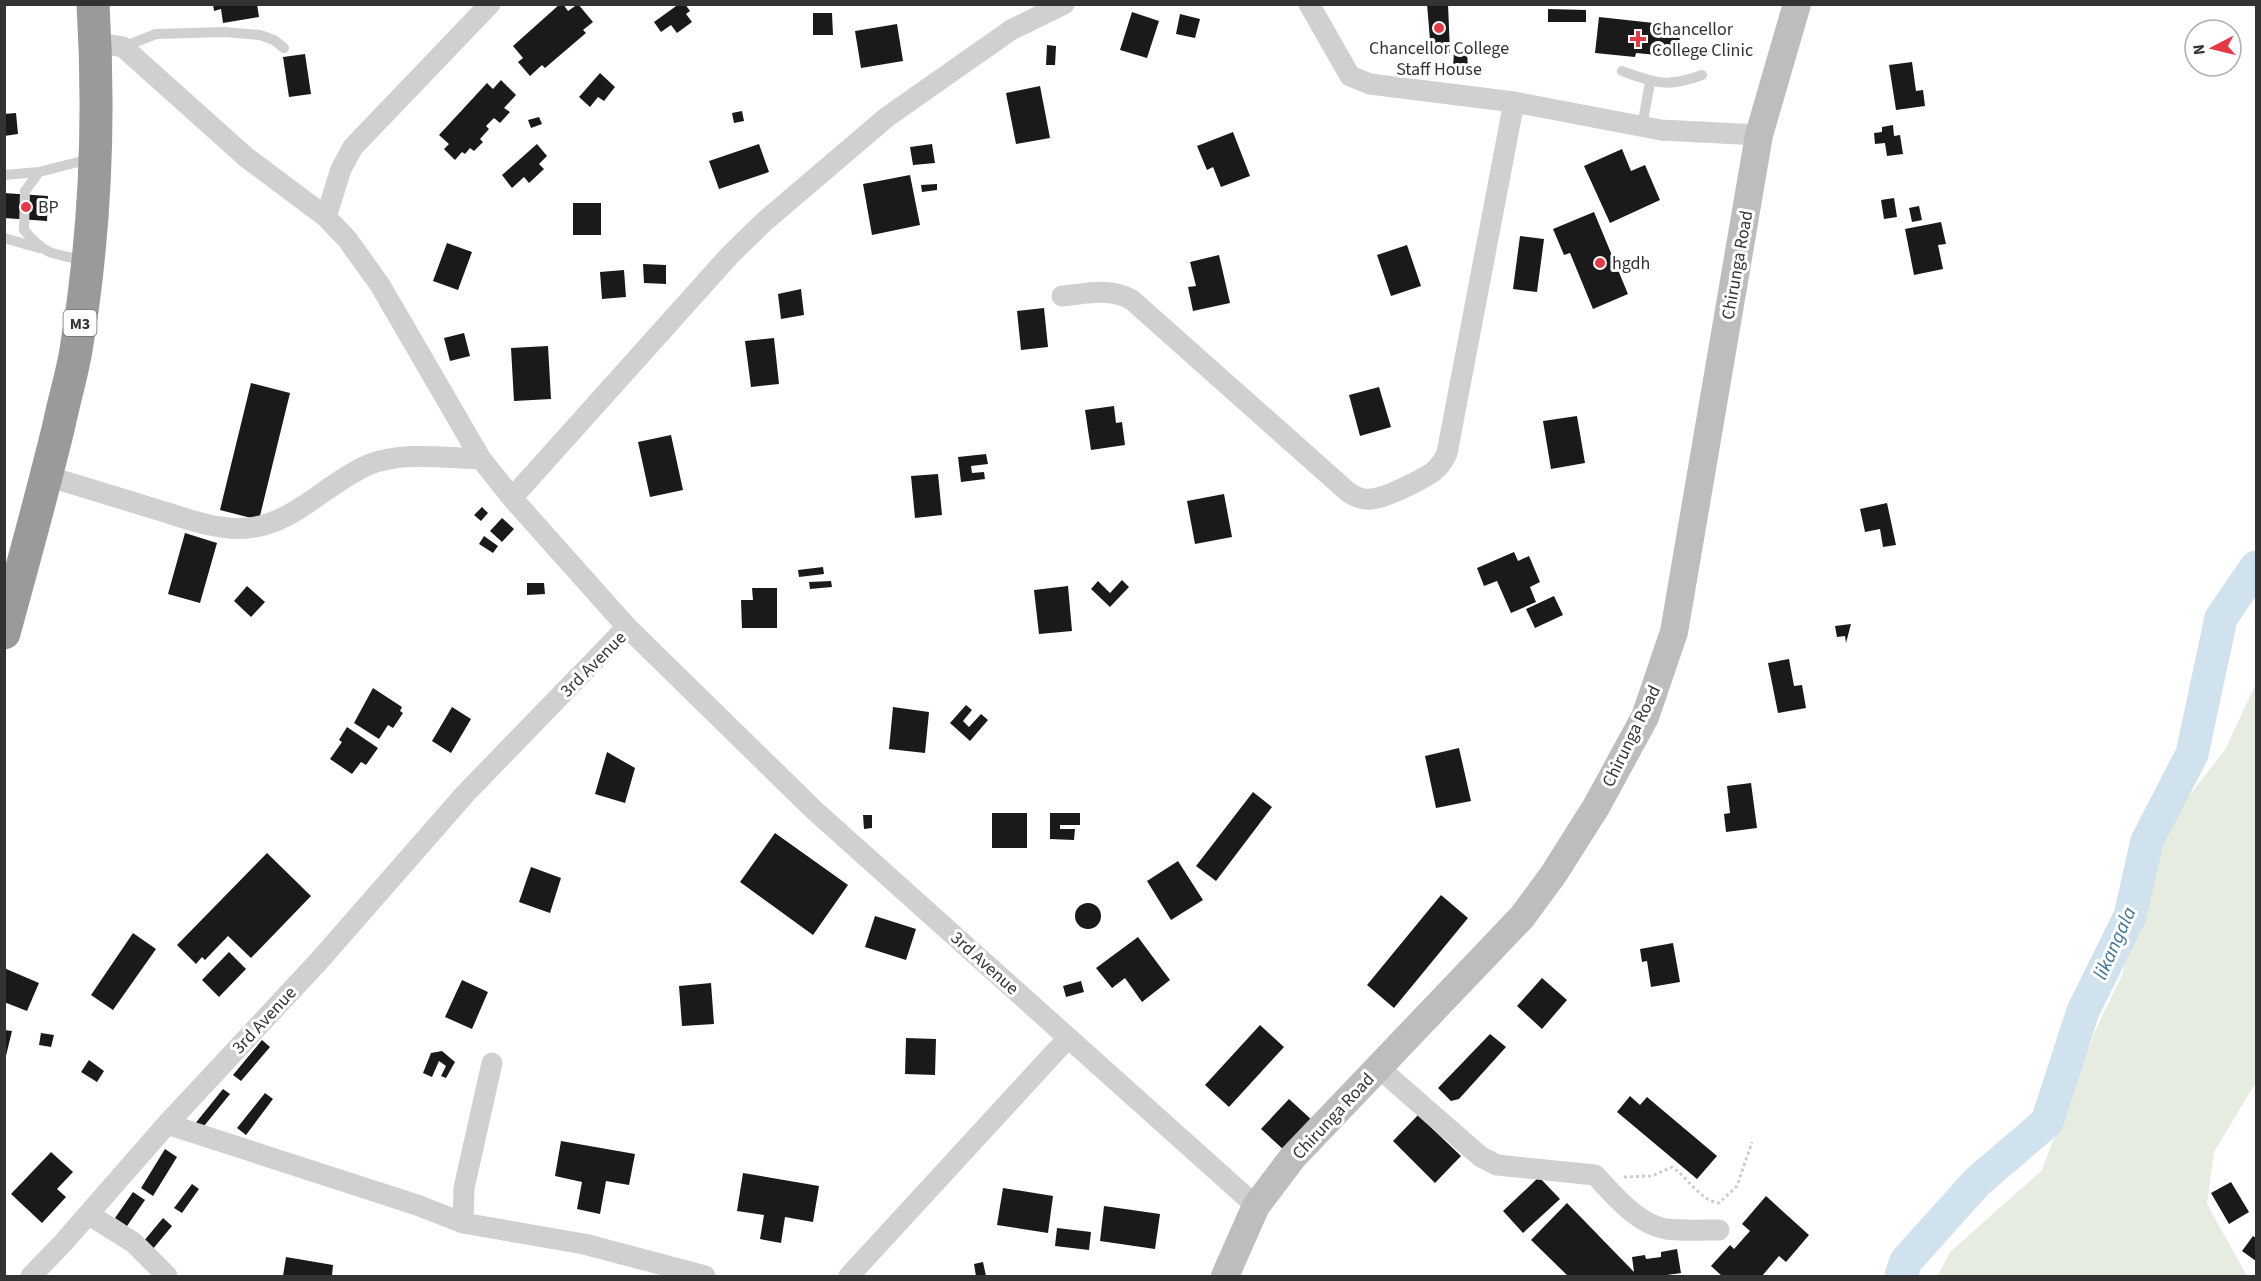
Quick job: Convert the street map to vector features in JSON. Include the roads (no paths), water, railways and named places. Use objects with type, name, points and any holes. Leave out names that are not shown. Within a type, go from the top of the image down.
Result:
[{"type":"highway","name":"M3","points":[[4,633],[47,476],[76,351],[88,260],[94,158],[109,44],[93,4]]},
{"type":"street","points":[[326,217],[340,170],[353,147],[490,4]]},
{"type":"street","points":[[512,498],[730,255],[765,221],[905,104],[1011,30],[1064,4]]},
{"type":"street","points":[[1309,4],[1350,76],[1370,84],[1514,102],[1675,132],[1759,135]]},
{"type":"street","name":"Chirunga Road","points":[[1225,1276],[1256,1206],[1293,1157],[1522,917],[1553,875],[1596,807],[1645,717],[1674,632],[1759,135],[1797,4]]},
{"type":"street","points":[[109,44],[247,158],[326,217],[361,256],[481,459],[512,498],[627,627]]},
{"type":"street","points":[[1062,296],[1110,292],[1132,300],[1348,492],[1359,498],[1371,499],[1383,496],[1432,473],[1447,453],[1514,102]]},
{"type":"street","points":[[47,476],[208,525],[248,528],[268,524],[357,471],[389,459],[408,457],[481,459]]},
{"type":"street","name":"3rd Avenue","points":[[31,1276],[167,1124],[318,962],[465,794],[627,627],[814,810],[1256,1206]]},
{"type":"street","points":[[849,1276],[1068,1038]]},
{"type":"street","points":[[463,1223],[464,1188],[492,1063]]},
{"type":"street","points":[[1379,1068],[1481,1157],[1497,1165],[1595,1174],[1617,1198],[1644,1220],[1665,1229],[1719,1230]]},
{"type":"street","points":[[167,1124],[417,1205],[463,1223],[584,1244],[705,1276]]},
{"type":"street","points":[[88,1214],[139,1248],[166,1276]]},
{"type":"lane","points":[[109,44],[156,34],[224,32],[260,35],[274,40],[284,48]]},
{"type":"lane","points":[[1622,71],[1650,82],[1682,83],[1702,75]]},
{"type":"lane","points":[[1642,127],[1650,82]]},
{"type":"lane","points":[[4,175],[39,172],[94,158]]},
{"type":"lane","points":[[39,172],[25,190],[24,230],[39,248]]},
{"type":"lane","points":[[4,238],[55,255],[88,260]]},
{"type":"waterway","name":"likangala","points":[[1901,1276],[1906,1261],[1977,1182],[2047,1122],[2083,1011],[2130,916],[2147,841],[2192,754],[2221,618],[2256,567]]},
{"type":"place","name":"Chancellor College Staff House","points":[[1439,28]]},
{"type":"place","name":"Chancellor College Clinic","points":[[1638,39]]},
{"type":"place","name":"BP","points":[[26,207]]},
{"type":"place","name":"hgdh","points":[[1600,263]]}]
